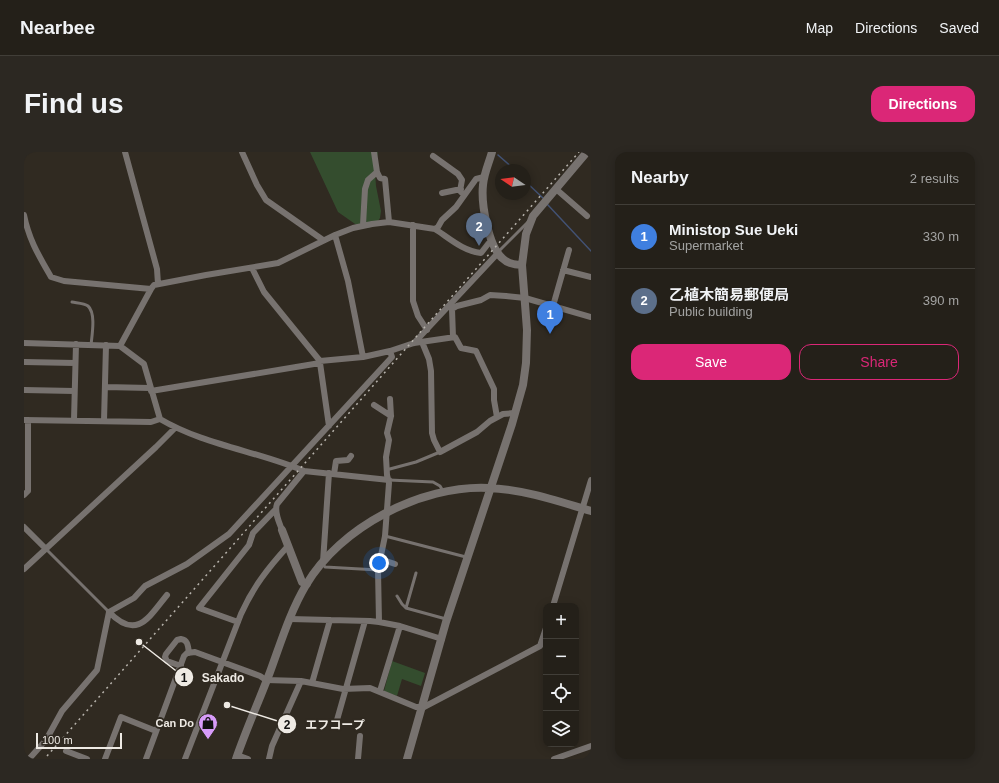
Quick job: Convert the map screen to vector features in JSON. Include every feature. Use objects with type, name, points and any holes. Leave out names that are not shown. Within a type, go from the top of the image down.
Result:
[{"type":"street","points":[[124,152],[157,269],[158,284]]},
{"type":"street","points":[[242,152],[257,185],[266,200],[323,240]]},
{"type":"street","points":[[374,152],[377,172],[380,178],[384,179],[389,222]]},
{"type":"street","points":[[407,759],[447,620],[523,385],[526,363],[527,330],[522,265],[525,238],[533,216],[587,152]]},
{"type":"street","points":[[493,153],[484,177],[484,212],[492,241],[502,259],[515,265],[522,265]]},
{"type":"street","points":[[433,156],[458,174],[462,180],[463,192]]},
{"type":"street","points":[[363,226],[365,189],[368,180],[377,172]]},
{"type":"street","points":[[435,228],[438,227],[463,192],[476,179],[484,177]]},
{"type":"street","points":[[556,189],[587,216]]},
{"type":"street","points":[[442,193],[463,192]]},
{"type":"street","points":[[24,215],[27,231],[32,244],[51,277],[64,281],[151,289]]},
{"type":"street","points":[[120,346],[154,285],[278,263],[323,240],[353,228],[389,222],[435,228],[456,244],[481,253],[492,241]]},
{"type":"street","points":[[413,225],[413,302],[418,316],[427,330]]},
{"type":"street","points":[[334,235],[348,281],[363,357]]},
{"type":"street","points":[[553,306],[569,250]]},
{"type":"street","points":[[414,343],[451,307],[498,253]]},
{"type":"street","points":[[252,268],[264,292],[320,362],[329,426]]},
{"type":"street","points":[[564,270],[591,277]]},
{"type":"street","points":[[451,307],[480,300],[490,295],[524,298],[591,317]]},
{"type":"street","points":[[451,307],[453,337],[455,337],[461,348],[476,351],[494,389],[497,417]]},
{"type":"street","points":[[105,387],[150,389],[320,362],[363,357],[390,351],[414,343],[453,337]]},
{"type":"street","points":[[422,342],[429,359],[431,371],[432,434],[440,452],[477,432],[502,414],[515,413]]},
{"type":"street","points":[[24,343],[120,346],[144,364],[150,389],[160,419],[175,428],[233,449],[304,471],[389,480]]},
{"type":"street","points":[[74,420],[74,363],[76,344]]},
{"type":"street","points":[[104,421],[106,345]]},
{"type":"street","points":[[29,759],[46,740],[62,711],[97,670],[109,612],[134,598],[145,586],[187,564],[229,534],[392,357],[390,351]]},
{"type":"street","points":[[24,362],[74,363]]},
{"type":"street","points":[[24,390],[74,391]]},
{"type":"street","points":[[380,622],[378,570],[387,512],[389,480],[386,470],[386,457],[389,440],[387,433],[390,416],[390,399]]},
{"type":"street","points":[[374,405],[390,416]]},
{"type":"street","points":[[24,495],[28,491],[26,420],[151,422],[160,419]]},
{"type":"street","points":[[24,569],[150,453],[175,428]]},
{"type":"street","points":[[323,564],[332,473],[336,461],[348,460],[351,456]]},
{"type":"street","points":[[238,622],[199,608],[249,545],[253,534],[276,508],[277,504],[304,471]]},
{"type":"street","points":[[554,603],[591,480]]},
{"type":"street","points":[[248,759],[236,757],[290,619],[307,584],[336,549],[356,531],[387,512],[410,501],[452,490],[490,488],[520,492],[591,511]]},
{"type":"street","points":[[276,508],[277,517],[302,582],[307,584]]},
{"type":"street","points":[[24,527],[46,549]]},
{"type":"street","points":[[185,759],[249,596],[259,580],[288,546]]},
{"type":"street","points":[[380,559],[395,564]]},
{"type":"street","points":[[109,612],[129,625],[137,626],[147,621],[167,595]]},
{"type":"street","points":[[290,619],[380,622],[400,626],[442,639]]},
{"type":"street","points":[[312,683],[330,620]]},
{"type":"street","points":[[337,720],[365,621]]},
{"type":"street","points":[[380,691],[400,626]]},
{"type":"street","points":[[146,759],[184,656],[189,653],[195,652],[260,676],[266,680],[312,683],[346,689],[370,688],[416,707],[424,707],[540,646],[543,637]]},
{"type":"street","points":[[181,666],[167,661],[166,654],[177,640],[181,639],[187,641],[189,653]]},
{"type":"street","points":[[269,759],[272,746],[301,682]]},
{"type":"street","points":[[105,759],[121,717],[156,730]]},
{"type":"street","points":[[358,759],[360,736]]},
{"type":"street","points":[[554,759],[591,746]]},
{"type":"street","points":[[66,751],[87,759]]},
{"type":"lane","points":[[498,253],[533,216]]},
{"type":"lane","points":[[72,302],[86,305],[90,308],[93,321],[91,345]]},
{"type":"lane","points":[[386,470],[416,462],[440,452]]},
{"type":"lane","points":[[389,480],[433,482],[440,486],[444,492]]},
{"type":"lane","points":[[384,536],[468,558]]},
{"type":"lane","points":[[46,549],[109,612]]},
{"type":"lane","points":[[323,564],[325,567],[378,570]]},
{"type":"lane","points":[[406,608],[416,573]]},
{"type":"lane","points":[[397,596],[406,608],[447,620]]},
{"type":"green space","points":[[310,152],[378,152],[375,172],[381,211],[380,218],[375,226],[367,228],[358,226],[338,212]]},
{"type":"green space","points":[[392,661],[425,673],[421,686],[402,679],[397,696],[384,691]]},
{"type":"waterway","points":[[498,155],[508,164]]},
{"type":"waterway","points":[[531,187],[544,199]]},
{"type":"waterway","points":[[547,204],[591,251]]},
{"type":"railway","points":[[47,756],[579,152]]},
{"type":"place","name":"乙植木簡易郵便局","points":[[479,246]]},
{"type":"place","name":"Ministop Sue Ueki","points":[[550,334]]},
{"type":"place","name":"Sakado","points":[[139,642]]},
{"type":"place","name":"エフコープ","points":[[227,705]]},
{"type":"place","name":"Can Do","points":[[208,740]]}]
